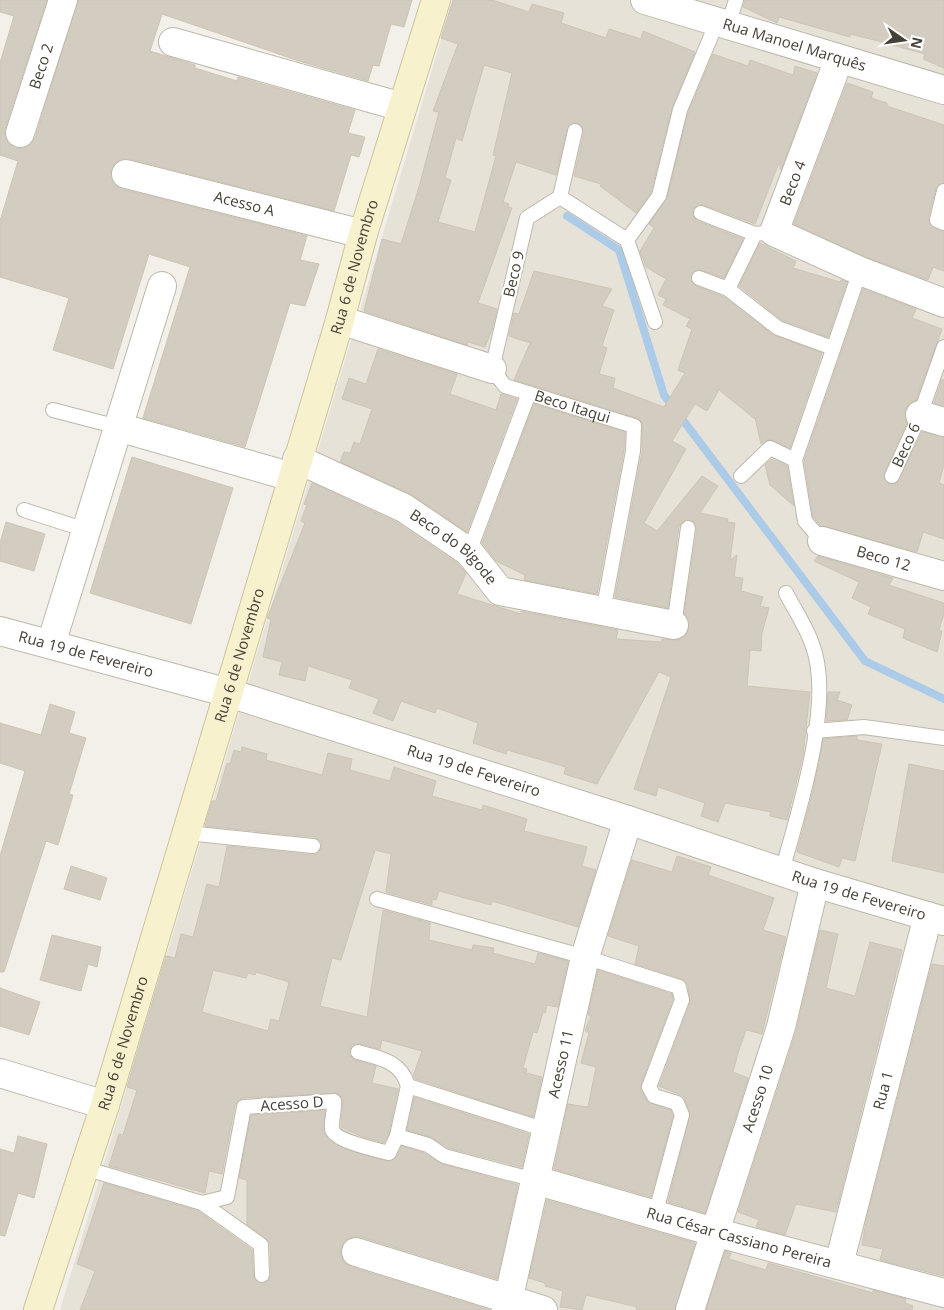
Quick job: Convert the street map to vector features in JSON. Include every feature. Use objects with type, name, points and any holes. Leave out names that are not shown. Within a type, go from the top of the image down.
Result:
[{"type":"street","name":"Beco 2","points":[[20,133],[63,0]]},
{"type":"street","name":"Rua 6 de Novembro","points":[[38,1310],[104,1105],[187,833],[294,468],[340,320],[363,234],[436,0]]},
{"type":"street","name":"Rua Manoel Marquês","points":[[645,0],[727,16],[839,59],[944,90]]},
{"type":"street","points":[[173,42],[402,107]]},
{"type":"street","name":"Beco 4","points":[[765,233],[839,59]]},
{"type":"street","name":"Acesso A","points":[[126,174],[363,234]]},
{"type":"street","points":[[765,233],[944,303]]},
{"type":"street","points":[[50,644],[162,286]]},
{"type":"street","name":"Beco Itaqui","points":[[340,320],[492,369]]},
{"type":"street","name":"Beco do Bigode","points":[[118,427],[294,468],[404,508],[469,552],[500,591],[674,625]]},
{"type":"street","name":"Beco 12","points":[[822,540],[944,576]]},
{"type":"street","name":"Rua 19 de Fevereiro","points":[[0,631],[229,692],[628,820],[815,883],[936,919]]},
{"type":"street","name":"Acesso 11","points":[[508,1305],[585,957],[628,820]]},
{"type":"street","name":"Acesso 10","points":[[690,1310],[781,1027],[815,883]]},
{"type":"street","name":"Rua 1","points":[[839,1264],[936,919]]},
{"type":"street","points":[[0,1073],[104,1105]]},
{"type":"street","name":"Rua César Cassiano Pereira","points":[[536,1180],[714,1232],[839,1264],[933,1298]]},
{"type":"street","points":[[356,1252],[508,1305],[543,1310]]},
{"type":"lane","points":[[627,240],[659,196],[680,110],[727,16]]},
{"type":"lane","points":[[575,131],[560,197],[627,240],[655,322]]},
{"type":"lane","points":[[944,191],[937,220],[944,223]]},
{"type":"lane","name":"Beco 9","points":[[492,369],[527,218],[560,197]]},
{"type":"lane","points":[[701,213],[765,233]]},
{"type":"lane","name":"Beco 4","points":[[728,288],[765,233]]},
{"type":"lane","points":[[822,540],[805,521],[795,460],[860,271]]},
{"type":"lane","points":[[699,278],[728,288],[778,328],[833,348]]},
{"type":"lane","name":"Beco 6","points":[[892,476],[932,418],[944,347]]},
{"type":"lane","name":"Beco Itaqui","points":[[492,369],[505,386],[634,426],[633,451],[603,612]]},
{"type":"lane","points":[[469,552],[529,393]]},
{"type":"lane","points":[[53,410],[118,427]]},
{"type":"lane","points":[[741,476],[770,448],[795,460]]},
{"type":"lane","points":[[24,510],[86,530]]},
{"type":"lane","points":[[674,625],[688,528]]},
{"type":"lane","points":[[782,871],[807,780],[821,686],[813,644],[786,593]]},
{"type":"lane","points":[[814,731],[864,727],[944,738]]},
{"type":"lane","points":[[187,833],[313,846]]},
{"type":"lane","points":[[377,899],[585,957],[679,987],[682,1000],[649,1086],[654,1096],[676,1103],[682,1115],[655,1215]]},
{"type":"lane","points":[[358,1052],[384,1059],[398,1066],[405,1076],[408,1086],[546,1130]]},
{"type":"lane","name":"Acesso D","points":[[202,1203],[227,1197],[244,1107],[334,1101],[332,1130],[335,1134],[348,1142],[389,1153],[397,1136],[408,1086]]},
{"type":"lane","points":[[397,1136],[428,1145],[444,1156],[536,1180]]},
{"type":"lane","points":[[84,1168],[202,1203],[261,1245],[262,1275]]},
{"type":"shaded area","points":[[453,0],[944,0],[944,1310],[60,1310]]},
{"type":"building","points":[[0,0],[47,0],[5,129],[5,137],[8,143],[15,148],[23,148],[30,145],[35,138],[78,0],[412,0],[404,27],[391,24],[379,66],[373,65],[368,81],[299,61],[162,14],[150,51],[237,81],[238,77],[355,110],[348,133],[365,137],[359,157],[351,155],[334,211],[130,159],[121,159],[115,163],[111,170],[111,179],[122,189],[307,236],[300,260],[319,264],[305,306],[290,303],[245,447],[143,418],[190,267],[149,254],[113,369],[53,350],[69,298],[0,277],[0,221],[18,161],[0,155],[0,63],[14,16],[0,12]]},
{"type":"building","points":[[453,0],[492,0],[529,12],[532,4],[564,13],[561,23],[606,38],[609,29],[641,39],[643,31],[695,52],[672,108],[651,192],[636,213],[600,186],[601,184],[574,176],[584,132],[581,125],[577,123],[572,123],[567,129],[556,175],[516,162],[503,202],[509,204],[508,207],[512,208],[478,303],[497,309],[492,330],[485,347],[468,342],[467,345],[364,311],[382,239],[401,244],[419,187],[439,112],[433,111],[458,44],[441,38]],"holes":[[[484,65],[512,73],[493,155],[496,156],[475,232],[438,222],[451,180],[445,178],[456,138],[462,141]]]},
{"type":"building","points":[[745,0],[944,0],[944,68],[923,59],[925,54],[878,41],[850,34],[850,37],[779,17],[777,23],[743,7]]},
{"type":"building","points":[[713,54],[748,66],[750,60],[793,75],[795,66],[817,73],[781,170],[779,163],[755,224],[704,205],[699,204],[693,209],[692,215],[697,221],[743,239],[724,278],[698,269],[693,272],[690,280],[696,286],[724,297],[773,335],[822,353],[790,448],[769,439],[761,444],[755,417],[755,419],[719,390],[707,411],[695,404],[672,441],[686,449],[644,523],[657,531],[702,476],[718,486],[700,513],[728,519],[727,522],[735,523],[730,560],[737,555],[734,577],[743,578],[741,591],[763,597],[760,606],[769,608],[762,633],[761,651],[750,650],[747,686],[810,692],[803,755],[787,820],[770,816],[771,812],[725,803],[718,822],[701,816],[705,803],[658,787],[656,796],[634,789],[671,677],[659,672],[597,784],[564,774],[566,767],[507,750],[506,754],[473,743],[478,723],[437,708],[435,713],[401,701],[393,721],[373,713],[379,699],[349,688],[352,680],[308,666],[305,681],[279,675],[282,662],[263,657],[271,619],[267,618],[305,523],[301,521],[307,505],[304,504],[312,483],[396,522],[458,564],[466,573],[457,594],[521,614],[521,611],[618,630],[616,639],[662,642],[662,639],[679,640],[686,635],[689,628],[689,620],[684,614],[697,529],[693,521],[685,520],[679,526],[668,608],[615,597],[642,452],[642,422],[637,418],[514,380],[530,343],[509,336],[514,313],[519,314],[534,271],[612,289],[602,306],[614,310],[602,346],[607,348],[599,374],[615,378],[613,388],[664,407],[685,373],[678,370],[692,329],[686,326],[690,319],[663,305],[666,299],[658,295],[666,279],[646,267],[640,251],[654,228],[649,224],[667,198],[688,113]]},
{"type":"building","points":[[847,83],[873,92],[871,98],[887,103],[887,106],[944,125],[944,182],[936,188],[928,218],[931,226],[944,232],[944,271],[933,267],[928,280],[866,257],[794,224]]},
{"type":"building","points":[[760,243],[796,261],[793,268],[840,282],[841,280],[847,282],[828,337],[782,320],[739,286]]},
{"type":"building","points":[[863,289],[916,309],[912,318],[942,329],[916,400],[910,403],[905,410],[907,423],[883,476],[889,484],[897,483],[922,432],[944,437],[944,465],[939,483],[944,485],[944,539],[923,532],[917,552],[821,526],[813,517],[804,461]]},
{"type":"building","points":[[378,349],[457,374],[450,394],[496,410],[501,394],[517,399],[467,532],[411,494],[340,462],[344,452],[350,453],[354,442],[360,444],[372,409],[342,399],[349,378],[366,384]]},
{"type":"building","points":[[942,379],[944,380],[944,406],[934,403]]},
{"type":"building","points":[[534,404],[625,432],[624,450],[597,594],[524,580],[525,575],[496,561],[482,543]]},
{"type":"building","points":[[132,457],[233,488],[191,624],[90,593]]},
{"type":"building","points":[[772,459],[787,466],[794,506],[770,485],[765,465]]},
{"type":"building","points":[[6,522],[45,534],[34,571],[0,561],[0,543]]},
{"type":"building","points":[[818,556],[893,578],[889,585],[944,603],[944,614],[939,630],[942,631],[937,652],[903,638],[905,629],[868,614],[871,607],[852,598],[859,582],[814,561]]},
{"type":"building","points":[[828,692],[840,692],[837,700],[852,705],[847,720],[826,721]]},
{"type":"building","points":[[50,704],[75,712],[69,733],[86,738],[69,794],[73,795],[58,845],[46,841],[4,972],[0,972],[0,856],[25,771],[0,763],[0,723],[41,735]]},
{"type":"building","points":[[857,736],[857,740],[882,744],[855,861],[842,858],[839,867],[797,852],[813,791],[823,739]]},
{"type":"building","points":[[242,747],[267,754],[266,760],[322,775],[328,753],[352,759],[350,770],[390,781],[394,767],[436,781],[432,796],[482,810],[483,805],[527,819],[524,831],[587,847],[582,866],[596,870],[578,927],[492,901],[491,905],[439,891],[436,900],[432,899],[432,905],[386,892],[391,854],[375,850],[341,960],[332,958],[320,1006],[367,1017],[383,910],[430,923],[429,940],[472,950],[473,945],[494,948],[493,953],[535,964],[538,953],[568,961],[558,1007],[547,1005],[537,1033],[533,1032],[523,1068],[527,1069],[526,1073],[542,1077],[533,1117],[415,1079],[413,1076],[422,1051],[382,1040],[380,1049],[356,1043],[351,1046],[349,1054],[355,1060],[376,1066],[372,1083],[398,1089],[389,1133],[384,1143],[360,1136],[341,1127],[343,1101],[337,1093],[243,1098],[235,1105],[222,1174],[209,1171],[205,1193],[109,1166],[119,1134],[123,1135],[137,1090],[127,1087],[166,956],[175,958],[181,934],[193,937],[207,884],[219,887],[227,846],[312,855],[317,854],[322,847],[321,842],[314,837],[205,826],[212,801],[216,801],[227,763],[230,764],[234,750],[241,752]],"holes":[[[213,970],[246,978],[248,973],[255,975],[256,972],[289,982],[279,1021],[271,1019],[268,1031],[202,1012]]]},
{"type":"building","points":[[909,764],[944,771],[944,873],[892,861]]},
{"type":"building","points":[[677,856],[711,867],[708,875],[774,898],[763,930],[786,937],[762,1034],[746,1030],[738,1053],[733,1072],[748,1078],[705,1213],[668,1202],[690,1112],[683,1096],[659,1086],[690,1003],[688,985],[682,979],[635,964],[639,946],[608,936],[632,860],[672,872]]},
{"type":"building","points":[[71,866],[107,878],[100,900],[64,889]]},
{"type":"building","points":[[820,930],[838,934],[826,988],[855,996],[870,942],[902,950],[836,1212],[796,1204],[785,1235],[756,1227],[759,1220],[738,1212],[796,1032]]},
{"type":"building","points":[[52,935],[101,947],[97,967],[88,964],[81,991],[40,980]]},
{"type":"building","points":[[932,964],[944,966],[944,1276],[880,1260],[883,1249],[862,1245],[866,1221]]},
{"type":"building","points":[[598,970],[672,994],[673,999],[640,1087],[647,1101],[671,1110],[673,1116],[651,1197],[554,1169],[568,1104],[588,1107],[596,1067],[581,1063],[589,1033],[585,1031],[591,1015],[588,1015]]},
{"type":"building","points":[[0,988],[40,1002],[29,1035],[0,1026]]},
{"type":"building","points":[[414,1097],[529,1134],[522,1167],[448,1148],[431,1137],[407,1130]]},
{"type":"building","points":[[325,1110],[324,1133],[329,1140],[345,1149],[390,1162],[397,1157],[402,1146],[424,1153],[442,1164],[518,1185],[497,1279],[361,1237],[353,1237],[346,1240],[341,1248],[341,1256],[344,1262],[351,1267],[490,1310],[80,1310],[95,1271],[77,1264],[104,1183],[198,1211],[252,1250],[254,1279],[262,1284],[267,1282],[271,1275],[270,1244],[266,1238],[247,1225],[247,1180],[239,1178],[251,1115]]},
{"type":"building","points":[[18,1136],[47,1144],[34,1198],[18,1193],[5,1236],[0,1235],[0,1149],[14,1153]]},
{"type":"building","points":[[547,1200],[695,1243],[675,1310],[636,1310],[637,1307],[586,1295],[582,1310],[560,1307],[563,1291],[545,1286],[545,1283],[529,1278]]},
{"type":"building","points":[[725,1251],[731,1253],[729,1259],[766,1270],[768,1263],[873,1293],[873,1290],[906,1299],[905,1303],[913,1306],[912,1310],[706,1310]]},
{"type":"waterway","points":[[567,216],[619,250],[664,395],[865,661],[944,699]]}]
